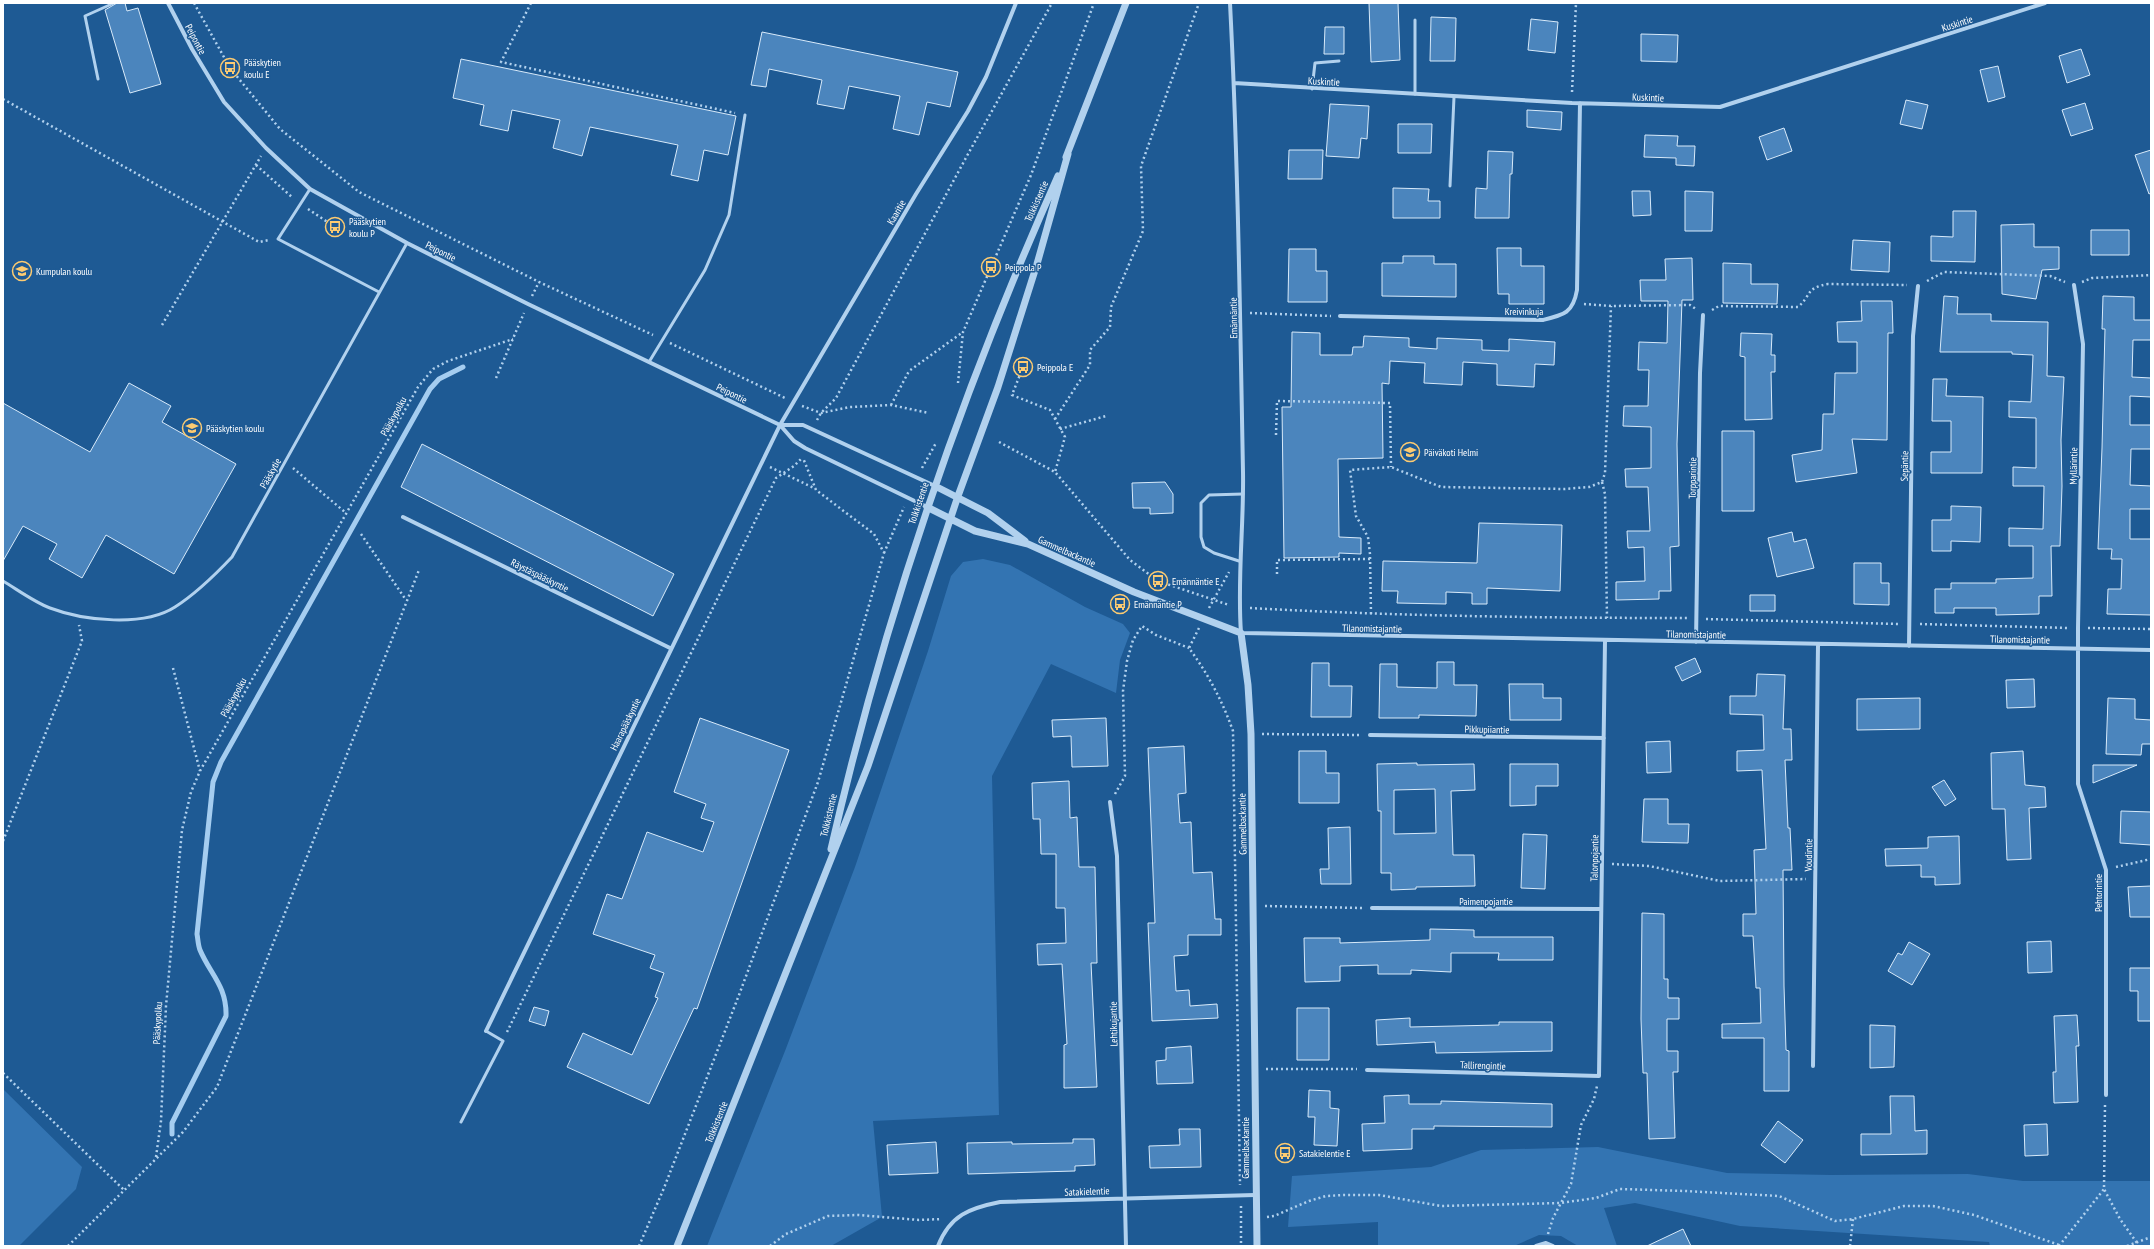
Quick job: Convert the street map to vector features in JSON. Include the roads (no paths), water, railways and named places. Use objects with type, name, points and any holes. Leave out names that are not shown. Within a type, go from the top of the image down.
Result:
[{"type":"street","name":"Peipontie","points":[[168,3],[192,49],[224,102],[266,148],[310,189],[407,243],[780,425],[794,441],[805,448],[927,507]]},
{"type":"street","name":"Kaaritie","points":[[780,425],[916,194],[972,104],[986,77],[1016,3]]},
{"type":"street","name":"Tolkkistentie","points":[[826,872],[853,755],[880,658],[927,507],[1018,266],[1068,154],[1126,3]]},
{"type":"street","name":"Emännäntie","points":[[1230,3],[1241,313],[1243,494],[1239,561],[1239,607],[1241,633]]},
{"type":"street","name":"Kuskintie","points":[[1234,83],[1312,89],[1572,103],[1720,107],[2046,3]]},
{"type":"street","name":"Kreivinkuja","points":[[1340,316],[1543,320],[1560,316],[1570,309],[1575,302],[1579,226],[1580,103]]},
{"type":"street","name":"Tolkkistentie","points":[[677,1246],[868,766],[958,496],[998,387],[1035,271],[1068,154]]},
{"type":"street","name":"Myllärintie","points":[[2074,285],[2083,344],[2078,648]]},
{"type":"street","name":"Sepäntie","points":[[1909,646],[1913,336],[1918,286]]},
{"type":"street","name":"Torpparintie","points":[[1696,642],[1700,373],[1703,314]]},
{"type":"street","name":"Peipontie","points":[[780,425],[803,425],[935,486]]},
{"type":"street","name":"Haarapääskyntie","points":[[486,1031],[670,648],[780,425]]},
{"type":"street","name":"Gammelbackantie","points":[[935,486],[958,496],[988,514],[1028,544]]},
{"type":"street","name":"Gammelbackantie","points":[[927,507],[975,531],[1028,544],[1134,592],[1241,633],[1248,685],[1251,734],[1254,906],[1255,1195],[1257,1246]]},
{"type":"street","name":"Räystäspääskyntie","points":[[403,517],[670,648]]},
{"type":"street","name":"Tilanomistajantie","points":[[1241,633],[1818,645],[2151,650]]},
{"type":"street","name":"Talonpojantie","points":[[1599,1076],[1600,909],[1605,641]]},
{"type":"street","name":"Voudintie","points":[[1813,1066],[1818,645]]},
{"type":"street","name":"Pehtorintie","points":[[2078,648],[2078,784],[2106,870],[2106,1095]]},
{"type":"street","name":"Pikkupiiantie","points":[[1370,735],[1604,738]]},
{"type":"street","name":"Lehtikujantie","points":[[1110,802],[1116,856],[1126,1246]]},
{"type":"street","name":"Paimenpojantie","points":[[1372,908],[1600,909]]},
{"type":"street","name":"Tallirengintie","points":[[1367,1070],[1599,1076]]},
{"type":"street","name":"Satakielentie","points":[[938,1246],[943,1233],[957,1218],[974,1207],[1000,1202],[1255,1195]]},
{"type":"street","points":[[1536,1246],[1546,1243],[1553,1246]]},
{"type":"lane","points":[[98,79],[85,16],[114,3]]},
{"type":"lane","points":[[1414,94],[1415,20]]},
{"type":"lane","points":[[1312,89],[1315,63],[1339,61]]},
{"type":"lane","points":[[1450,186],[1454,97]]},
{"type":"lane","points":[[649,362],[705,270],[729,215],[745,115]]},
{"type":"lane","points":[[310,189],[278,239],[380,292]]},
{"type":"lane","name":"Pääskytie","points":[[3,581],[49,608],[78,617],[120,620],[152,616],[174,608],[198,590],[232,557],[407,243]]},
{"type":"lane","points":[[1239,561],[1214,553],[1204,547],[1201,537],[1200,503],[1209,495],[1243,494]]},
{"type":"lane","points":[[461,1122],[503,1041],[486,1031]]},
{"type":"waterway","points":[[172,1134],[172,1123],[226,1016],[224,996],[200,950],[197,934],[213,782],[221,762],[430,389],[439,379],[463,367]]},
{"type":"place","name":"Pääskytien koulu E","points":[[230,68]]},
{"type":"place","name":"Pääskytien koulu P","points":[[335,227]]},
{"type":"place","name":"Peippola P","points":[[991,267]]},
{"type":"place","name":"Kumpulan koulu","points":[[22,271]]},
{"type":"place","name":"Peippola E","points":[[1023,367]]},
{"type":"place","name":"Pääskytien koulu","points":[[192,428]]},
{"type":"place","name":"Päiväkoti Helmi","points":[[1410,452]]},
{"type":"place","name":"Emännäntie E","points":[[1158,581]]},
{"type":"place","name":"Emännäntie P","points":[[1120,604]]},
{"type":"place","name":"Satakielentie E","points":[[1285,1153]]}]
